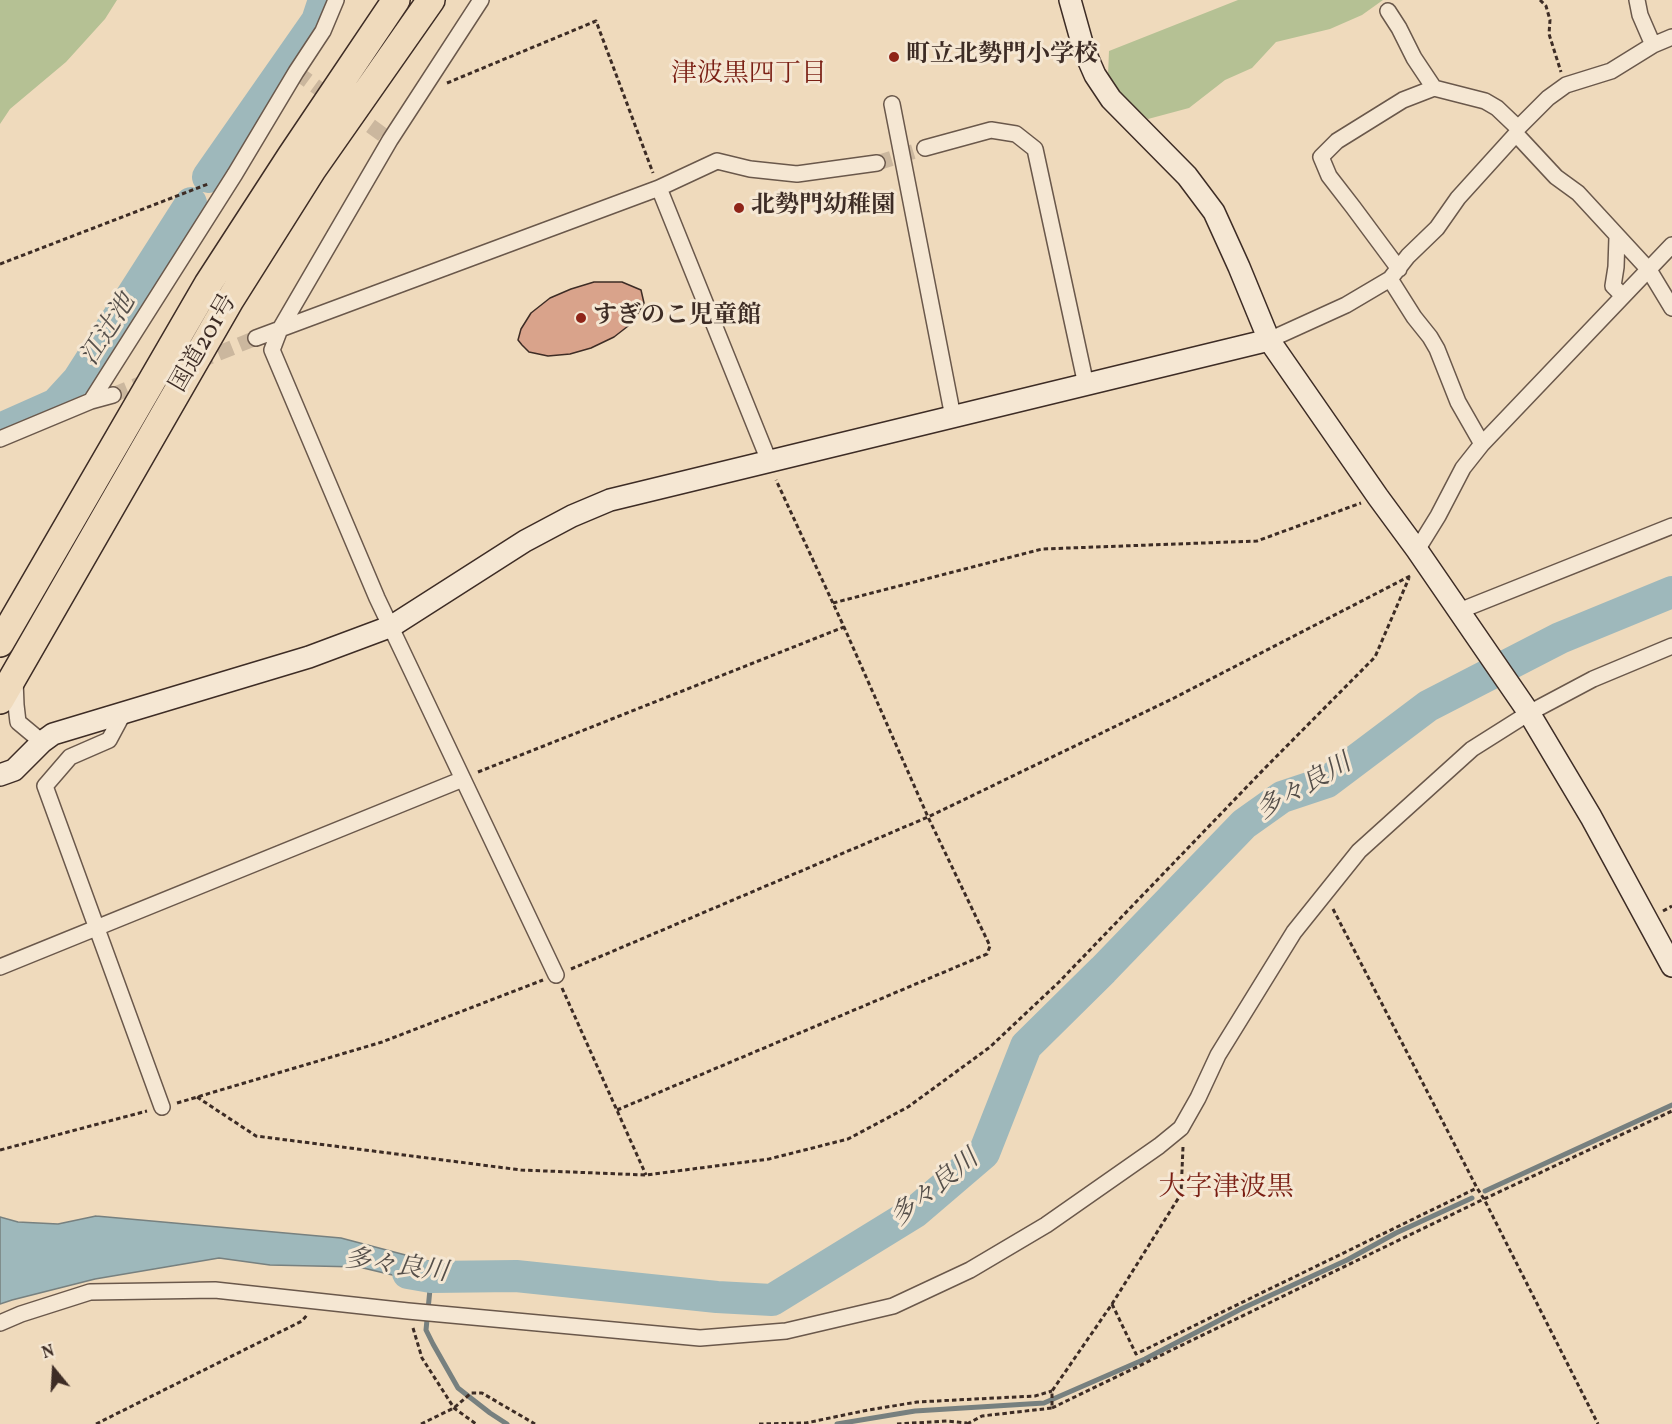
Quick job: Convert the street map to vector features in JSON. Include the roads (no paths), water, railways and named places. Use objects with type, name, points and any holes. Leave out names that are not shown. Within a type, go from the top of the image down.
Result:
[{"type":"highway","name":"国道201号","points":[[0,700],[230,300],[312,170],[431,0]]},
{"type":"highway","name":"国道201号","points":[[0,643],[208,284],[388,3]]},
{"type":"street","points":[[91,401],[235,174],[296,72],[324,31],[336,0]]},
{"type":"street","points":[[481,0],[390,140],[280,329],[272,350],[377,598],[556,975]]},
{"type":"street","points":[[1070,0],[1084,50],[1095,75],[1111,99],[1186,176],[1214,212],[1269,340],[1378,497],[1417,564],[1461,615],[1526,709],[1591,817],[1672,966]]},
{"type":"street","points":[[1637,0],[1640,15],[1653,45]]},
{"type":"street","points":[[1388,11],[1434,88]]},
{"type":"street","points":[[0,775],[14,770],[42,742],[60,731],[309,657],[392,626],[525,541],[572,516],[610,500],[1269,340],[1346,305],[1394,274],[1408,256],[1437,228],[1458,198],[1548,98],[1566,85],[1611,71],[1653,45],[1672,37]]},
{"type":"street","points":[[1482,444],[1458,402],[1434,343],[1414,317],[1394,274],[1353,207],[1329,176],[1321,157],[1337,141],[1403,100],[1434,88],[1485,101],[1497,108],[1556,177],[1578,194],[1648,270],[1672,308]]},
{"type":"street","points":[[892,105],[953,417]]},
{"type":"street","points":[[925,148],[992,130],[1016,134],[1035,149],[1086,385]]},
{"type":"street","points":[[256,338],[659,188],[717,161],[750,169],[798,174],[877,163]]},
{"type":"street","points":[[659,188],[769,461]]},
{"type":"street","points":[[1617,237],[1613,286],[1623,296]]},
{"type":"street","points":[[1417,564],[1462,468],[1482,444],[1672,245]]},
{"type":"street","points":[[0,439],[91,401],[113,395]]},
{"type":"street","points":[[1461,615],[1672,526]]},
{"type":"street","points":[[0,1323],[90,1292],[215,1290],[317,1302],[700,1338],[786,1331],[893,1306],[970,1270],[1046,1225],[1181,1128],[1218,1055],[1288,942],[1359,851],[1472,749],[1526,709],[1672,646]]},
{"type":"street","points":[[15,674],[18,722],[42,742]]},
{"type":"street","points":[[124,712],[109,740],[70,757],[45,786],[162,1107]]},
{"type":"street","points":[[0,967],[463,779]]},
{"type":"water","points":[[96,1216],[341,1238],[451,1267],[451,1289],[359,1267],[270,1265],[219,1258],[95,1279],[0,1304],[0,1217],[18,1222],[58,1224]]},
{"type":"waterway","name":"江辻池","points":[[208,177],[317,21],[324,0]]},
{"type":"waterway","name":"江辻池","points":[[0,429],[56,404],[78,380],[191,203]]},
{"type":"waterway","name":"多々良川","points":[[408,1273],[431,1277],[516,1276],[717,1297],[772,1300],[915,1212],[984,1153],[1026,1046],[1244,824],[1282,797],[1327,782],[1428,706],[1560,638],[1672,592]]},
{"type":"waterway","points":[[1485,1191],[1672,1105]]},
{"type":"waterway","points":[[837,1424],[915,1411],[1044,1403],[1145,1359],[1241,1309],[1472,1198]]},
{"type":"waterway","points":[[431,1279],[426,1330],[433,1344],[458,1388],[507,1424]]},
{"type":"tunnel","points":[[296,72],[390,140]]},
{"type":"tunnel","points":[[877,163],[925,148]]},
{"type":"tunnel","points":[[197,362],[256,338]]},
{"type":"tunnel","points":[[113,395],[152,379]]},
{"type":"place","name":"町立北勢門小学校","points":[[894,57]]},
{"type":"place","name":"北勢門幼稚園","points":[[739,208]]},
{"type":"place","name":"すぎのこ児童館","points":[[581,318]]},
{"type":"district","name":"津波黒四丁目","points":[[749,76]]},
{"type":"district","name":"大字津波黒","points":[[1226,1190]]}]
